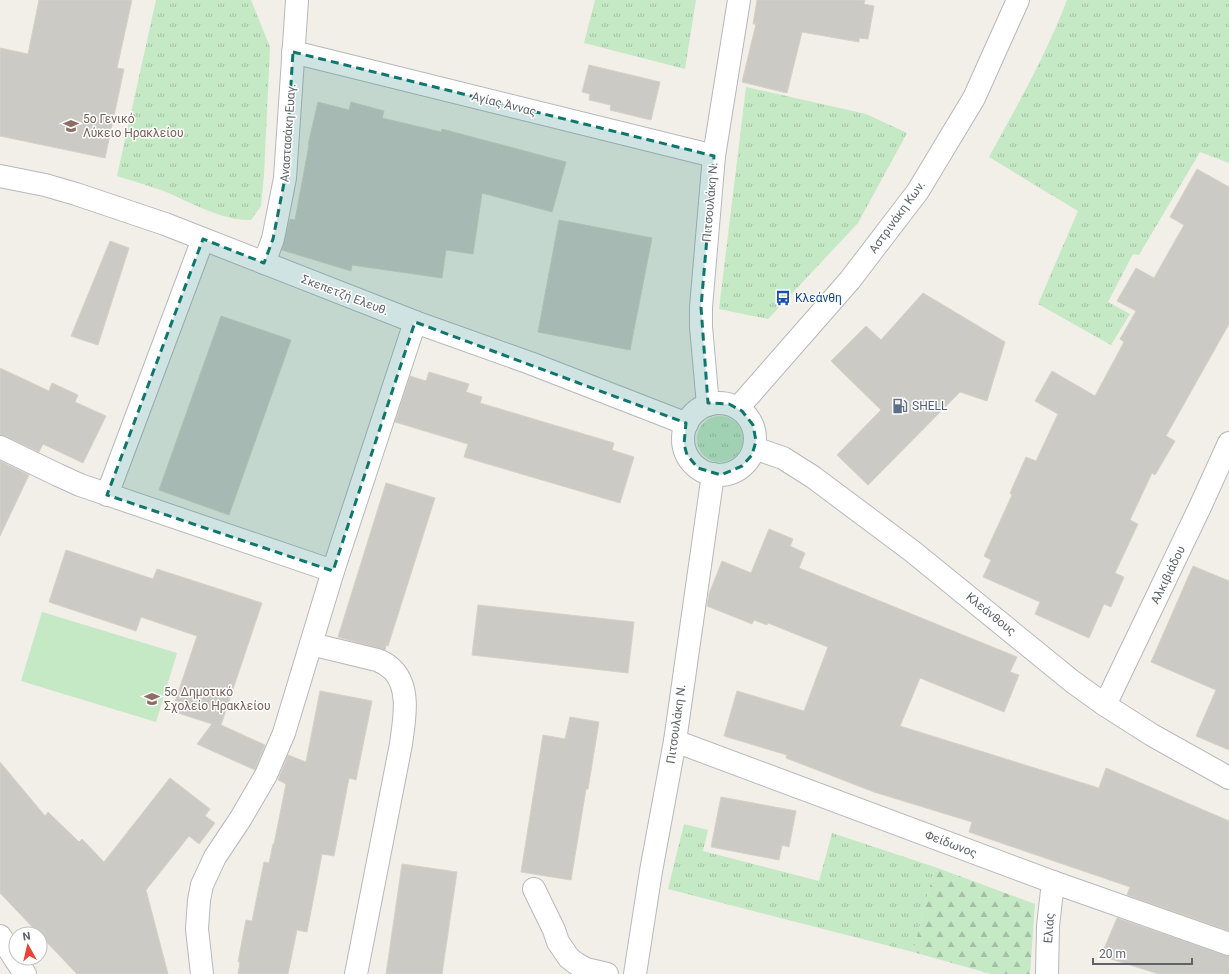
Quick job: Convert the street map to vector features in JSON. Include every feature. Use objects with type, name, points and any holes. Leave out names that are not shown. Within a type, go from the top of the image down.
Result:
[{"type":"street","name":"Αναστασάκη Ευαγ.","points":[[264,263],[273,239],[285,178],[297,0]]},
{"type":"street","name":"Πιτσουλάκη Ν.","points":[[708,405],[701,327],[701,307],[714,156],[739,0]]},
{"type":"street","name":"Αστρινάκη Κων.","points":[[738,408],[850,280],[934,167],[974,98],[1018,0]]},
{"type":"street","name":"Αγίας Άννας","points":[[294,52],[714,156]]},
{"type":"street","name":"Σκεπετζή Ελευθ.","points":[[0,176],[76,194],[146,217],[415,322],[530,363],[687,424]]},
{"type":"street","points":[[107,495],[203,239]]},
{"type":"street","points":[[202,974],[197,929],[199,900],[202,885],[215,857],[256,793],[276,752],[286,727],[333,571],[415,322]]},
{"type":"street","points":[[723,403],[738,408],[746,415],[753,426],[756,441],[748,461],[736,471],[721,475],[713,474],[698,468],[687,455],[683,438],[687,424],[696,412],[708,405],[723,403]]},
{"type":"street","name":"Αλκιβιάδου","points":[[1105,705],[1229,443]]},
{"type":"street","points":[[0,447],[58,475],[107,495],[333,571]]},
{"type":"street","name":"Κλεάνθους","points":[[754,448],[783,458],[813,477],[912,551],[1073,682],[1105,705],[1152,735],[1229,778]]},
{"type":"street","name":"Πιτσουλάκη Ν.","points":[[635,974],[651,871],[674,741],[713,474]]},
{"type":"street","points":[[311,644],[377,660],[386,664],[394,670],[404,697],[404,725],[401,744],[356,974]]},
{"type":"street","name":"Φείδωνος","points":[[674,741],[1053,882],[1229,944]]},
{"type":"street","name":"Ελιάς","points":[[1047,974],[1048,926],[1053,882]]},
{"type":"street","points":[[534,889],[554,930],[558,942],[569,958],[586,969],[607,974]]},
{"type":"street","points":[[0,936],[25,974]]},
{"type":"highlighted area","points":[[293,52],[714,156],[701,307],[708,403],[729,404],[742,411],[753,425],[756,441],[752,455],[742,466],[721,475],[698,468],[687,455],[684,444],[686,423],[415,322],[333,571],[107,495],[203,239],[264,263],[273,239],[285,178]]},
{"type":"green space","points":[[156,0],[251,0],[270,47],[264,175],[261,206],[251,220],[217,214],[161,190],[117,176]]},
{"type":"green space","points":[[595,0],[696,0],[685,69],[584,43]]},
{"type":"green space","points":[[1067,0],[1229,0],[1229,163],[1200,152],[1139,255],[1133,254],[1108,302],[1130,314],[1111,345],[1038,304],[1078,211],[989,157],[1050,41]]},
{"type":"green space","points":[[746,87],[866,114],[907,133],[858,223],[768,319],[719,309]]},
{"type":"green space","points":[[725,416],[737,422],[742,430],[742,448],[737,456],[729,461],[715,462],[703,456],[698,448],[697,434],[703,422],[711,417]]},
{"type":"green space","points":[[42,612],[177,653],[156,722],[21,681]]},
{"type":"green space","points":[[684,824],[708,830],[703,851],[819,881],[832,833],[935,867],[913,952],[668,889]]},
{"type":"green space","points":[[935,867],[1035,904],[1030,974],[991,974],[913,952]]},
{"type":"building","points":[[39,0],[132,0],[117,68],[124,69],[105,158],[0,136],[0,48],[28,54]]},
{"type":"building","points":[[757,0],[865,0],[864,4],[874,6],[868,39],[859,38],[859,42],[802,32],[787,93],[742,82],[756,24],[753,24]]},
{"type":"building","points":[[589,65],[660,82],[651,120],[610,110],[611,105],[589,100],[590,94],[582,92]]},
{"type":"building","points":[[318,102],[349,110],[351,102],[384,111],[382,118],[441,132],[442,129],[566,162],[552,212],[482,193],[473,254],[446,250],[442,278],[352,265],[351,271],[282,250],[290,219],[295,220],[308,145]]},
{"type":"building","points":[[1197,169],[1229,187],[1229,324],[1166,436],[1175,441],[1155,475],[1152,473],[1130,520],[1138,524],[1115,573],[1124,577],[1111,607],[1104,604],[1089,638],[1035,614],[1040,602],[983,577],[991,560],[984,556],[1012,495],[1010,493],[1026,457],[1036,461],[1058,414],[1035,401],[1052,371],[1095,396],[1124,342],[1120,339],[1136,311],[1117,301],[1136,268],[1154,278],[1184,225],[1170,217]]},
{"type":"building","points":[[559,220],[652,238],[630,350],[538,332]]},
{"type":"building","points":[[110,241],[129,248],[98,345],[71,336]]},
{"type":"building","points":[[923,293],[1005,342],[987,401],[960,392],[868,485],[837,455],[881,410],[831,361],[866,326],[881,340]]},
{"type":"building","points":[[221,316],[291,340],[229,515],[159,490]]},
{"type":"building","points":[[0,368],[49,391],[52,383],[78,395],[75,402],[106,416],[83,463],[43,444],[39,452],[0,435]]},
{"type":"building","points":[[429,372],[469,384],[466,392],[482,397],[480,403],[614,443],[612,450],[634,457],[620,503],[464,457],[468,444],[395,422],[410,376],[426,381]]},
{"type":"building","points":[[0,461],[29,475],[0,536]]},
{"type":"building","points":[[386,483],[435,498],[388,646],[386,645],[385,650],[338,637]]},
{"type":"building","points":[[769,529],[793,539],[790,546],[805,553],[799,568],[1017,657],[1010,672],[1019,675],[1004,712],[920,678],[900,726],[1099,788],[1106,768],[1229,821],[1229,931],[1127,895],[1130,887],[969,832],[972,822],[874,792],[786,758],[787,755],[724,736],[737,691],[804,711],[828,647],[768,623],[767,625],[754,620],[752,624],[707,606],[709,594],[722,561],[751,573]]},
{"type":"building","points":[[66,550],[153,579],[157,569],[262,603],[221,725],[265,745],[255,770],[197,744],[212,724],[172,711],[197,636],[141,617],[136,631],[49,602]]},
{"type":"building","points":[[1193,566],[1229,581],[1229,750],[1196,736],[1216,690],[1151,662]]},
{"type":"building","points":[[478,605],[634,622],[628,673],[472,655]]},
{"type":"building","points":[[320,691],[372,701],[356,780],[349,778],[334,856],[322,854],[307,932],[297,930],[288,974],[238,974],[240,962],[238,962],[246,920],[252,921],[264,862],[269,863],[274,844],[286,784],[278,780],[288,755],[306,762]]},
{"type":"building","points":[[570,717],[599,722],[571,880],[521,872],[543,735],[565,739]]},
{"type":"building","points":[[0,762],[45,816],[48,812],[79,842],[82,839],[104,862],[170,778],[210,809],[205,816],[215,823],[199,844],[189,836],[146,890],[168,974],[77,974],[48,943],[48,926],[31,926],[0,893]]},
{"type":"building","points":[[721,797],[796,811],[789,847],[782,845],[779,860],[711,847]]},
{"type":"building","points":[[402,864],[457,872],[442,974],[386,974]]},
{"type":"building","points":[[1117,918],[1229,956],[1229,974],[1159,974],[1101,956]]},
{"type":"place","name":"5ο Γενικό Λύκειο Ηρακλείου","points":[[71,126]]},
{"type":"place","name":"Κλεάνθη","points":[[783,298]]},
{"type":"place","name":"SHELL","points":[[900,406]]},
{"type":"place","name":"5ο Δημοτικό Σχολείο Ηρακλείου","points":[[152,699]]}]
